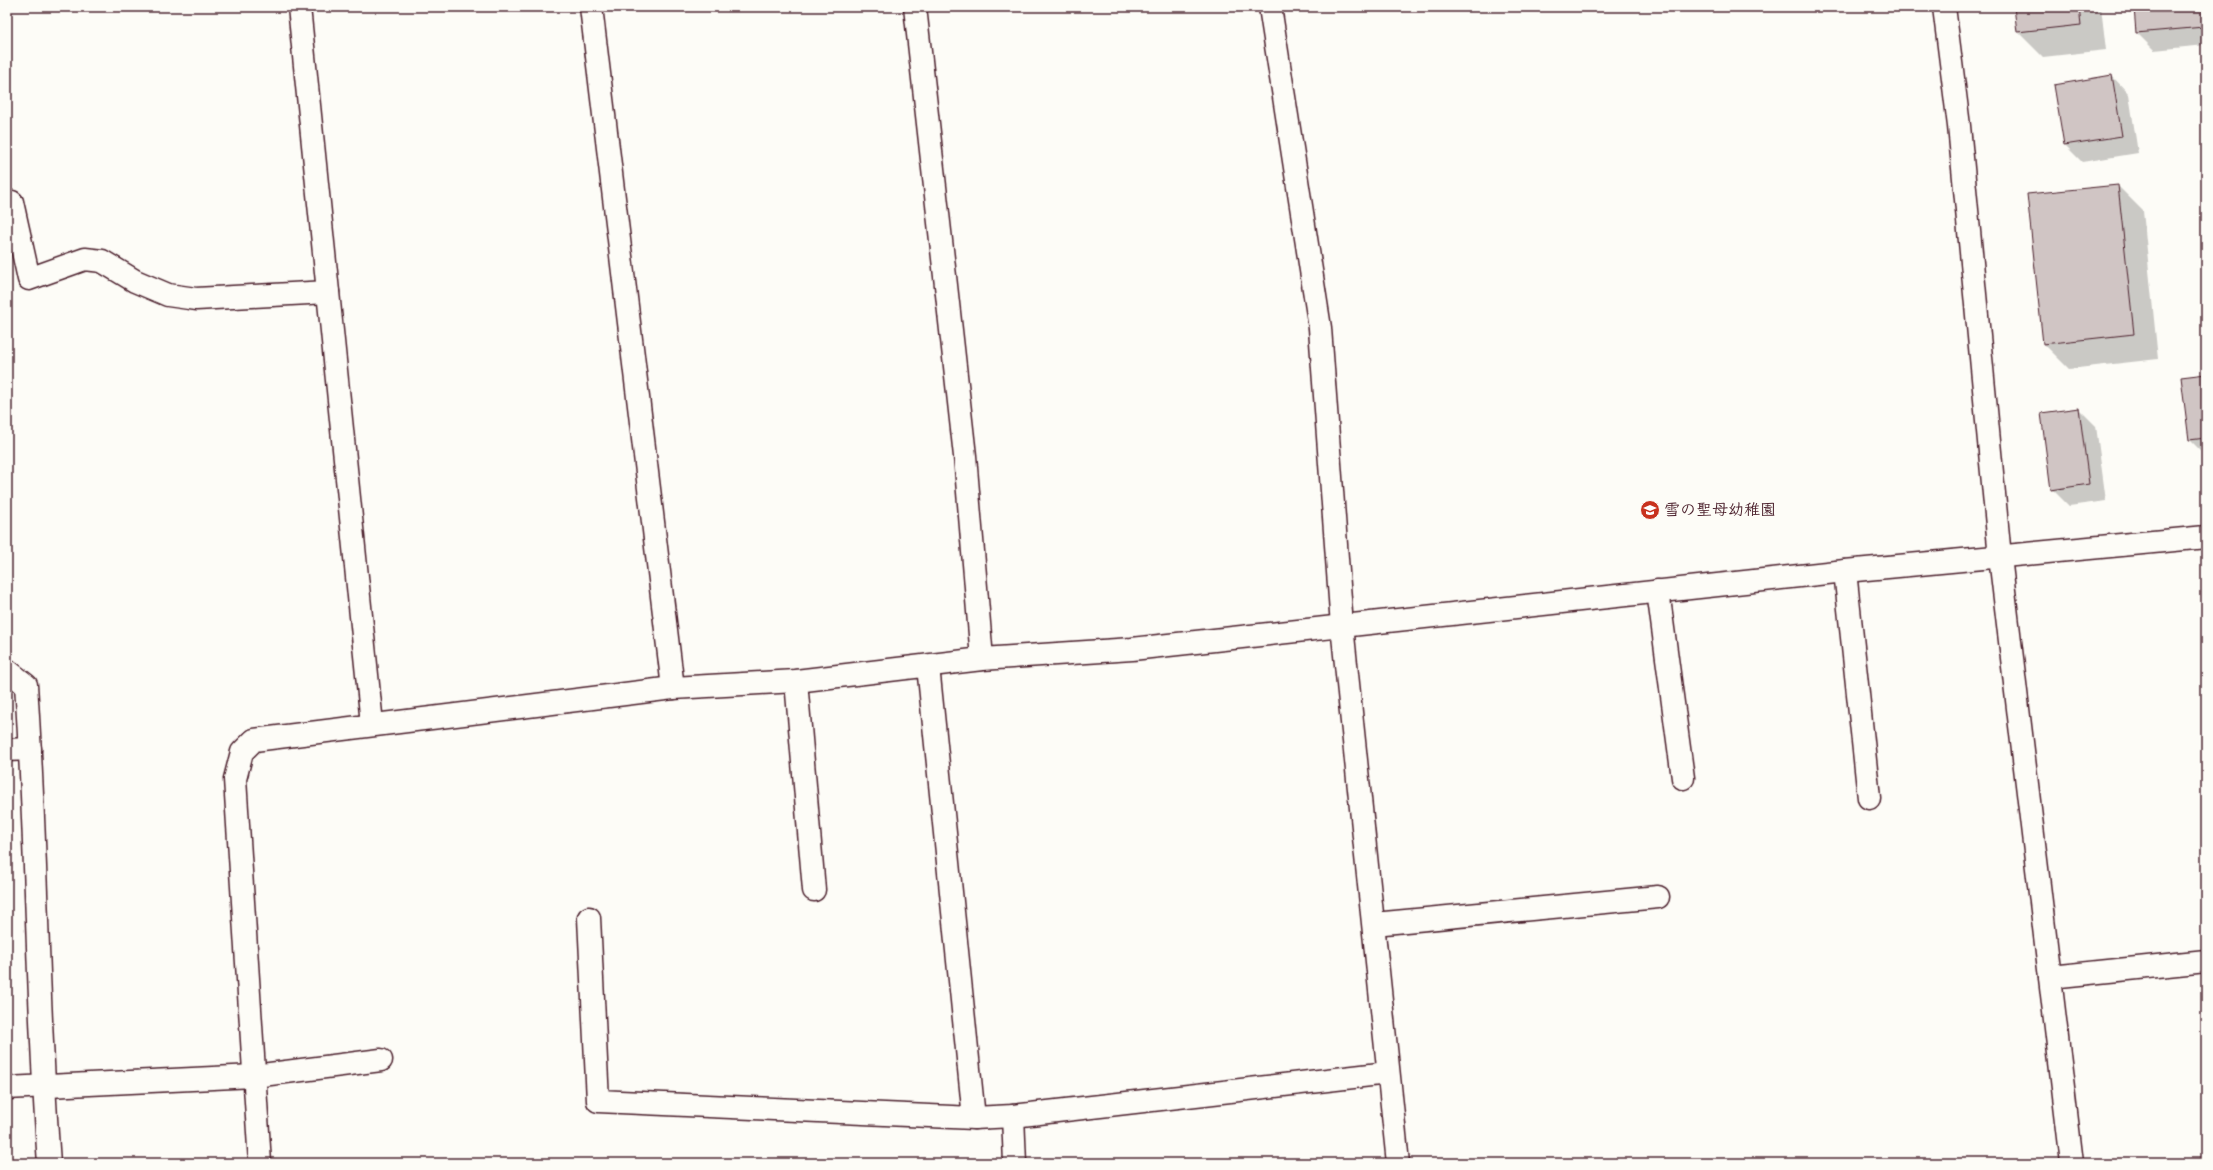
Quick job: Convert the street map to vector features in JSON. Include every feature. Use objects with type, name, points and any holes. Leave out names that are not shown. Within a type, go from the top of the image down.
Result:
[{"type":"street","points":[[299,7],[372,724]]},
{"type":"street","points":[[591,7],[673,688]]},
{"type":"street","points":[[915,7],[965,456],[982,659]]},
{"type":"street","points":[[1270,7],[1320,328],[1342,626],[1398,1163]]},
{"type":"street","points":[[1944,7],[1959,126],[2000,557],[2072,1163]]},
{"type":"street","points":[[7,204],[12,202],[29,278],[85,259],[102,261],[147,287],[179,298],[196,299],[328,292]]},
{"type":"street","points":[[260,1163],[235,779],[242,752],[254,740],[372,724],[673,688],[796,681],[982,659],[1132,649],[1846,571],[2206,537]]},
{"type":"street","points":[[1846,571],[1869,798]]},
{"type":"street","points":[[1658,591],[1683,778]]},
{"type":"street","points":[[928,666],[974,1118]]},
{"type":"street","points":[[7,670],[26,685],[30,749],[43,1085],[48,1163]]},
{"type":"street","points":[[796,681],[814,890]]},
{"type":"street","points":[[7,750],[30,749]]},
{"type":"street","points":[[1374,924],[1658,897]]},
{"type":"street","points":[[589,918],[598,1101],[974,1118],[1013,1116],[1388,1073]]},
{"type":"street","points":[[2050,977],[2206,961]]},
{"type":"street","points":[[7,1088],[43,1085],[254,1076],[381,1060]]},
{"type":"street","points":[[1013,1116],[1015,1163]]},
{"type":"building","points":[[2014,7],[2079,7],[2081,25],[2017,32]]},
{"type":"building","points":[[2134,7],[2202,7],[2204,27],[2136,33]]},
{"type":"building","points":[[2112,75],[2122,136],[2064,145],[2054,85]]},
{"type":"building","points":[[2118,185],[2134,334],[2043,344],[2027,194]]},
{"type":"building","points":[[2206,374],[2206,438],[2189,440],[2181,377]]},
{"type":"building","points":[[2079,408],[2089,484],[2051,490],[2041,413]]},
{"type":"place","name":"雪の聖母幼稚園","points":[[1650,510]]}]
